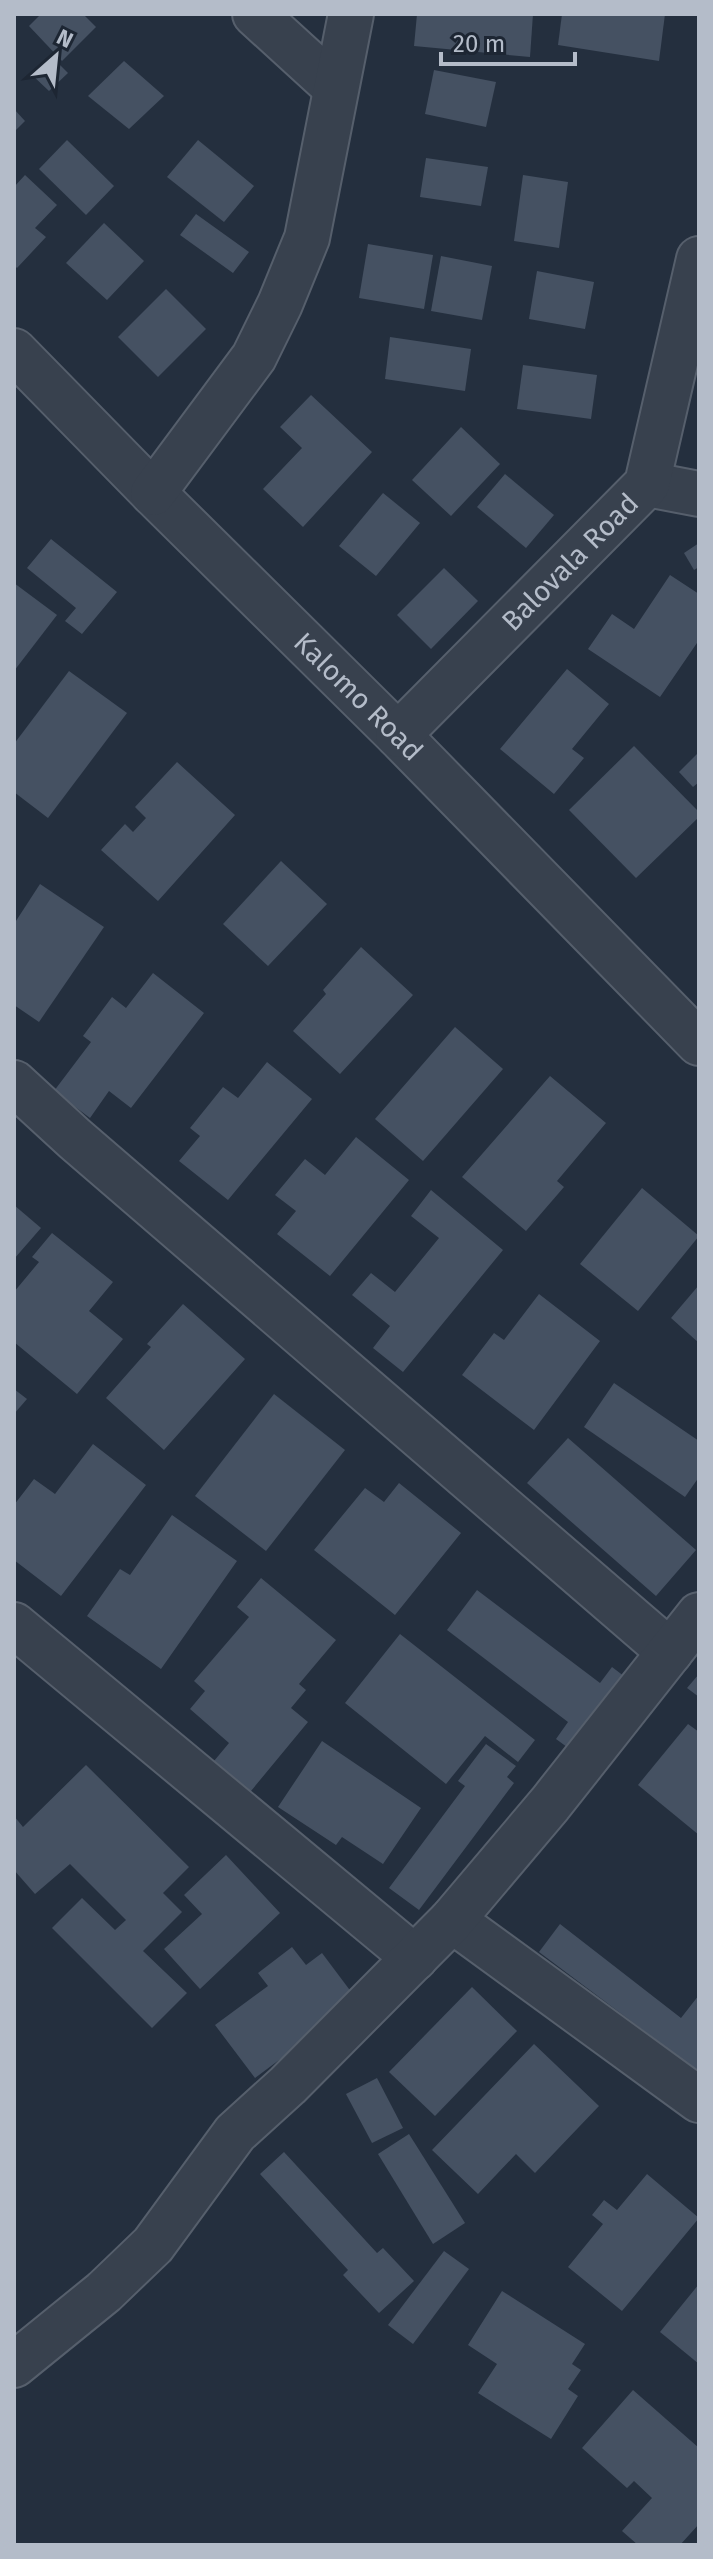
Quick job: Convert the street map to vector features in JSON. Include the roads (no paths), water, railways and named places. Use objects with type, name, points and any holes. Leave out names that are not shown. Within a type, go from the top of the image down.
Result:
[{"type":"street","points":[[255,14],[335,87]]},
{"type":"street","points":[[153,493],[254,357],[280,304],[307,238],[351,14]]},
{"type":"street","name":"Balovala Road","points":[[398,735],[647,484],[699,259]]},
{"type":"street","name":"Kalomo Road","points":[[14,351],[398,735],[699,1043]]},
{"type":"street","points":[[647,484],[699,494]]},
{"type":"street","points":[[14,1083],[670,1652]]},
{"type":"street","points":[[14,2365],[104,2292],[153,2245],[235,2133],[288,2085],[452,1920],[550,1804],[699,1615]]},
{"type":"street","points":[[14,1625],[415,1958]]},
{"type":"street","points":[[452,1920],[699,2100]]}]
